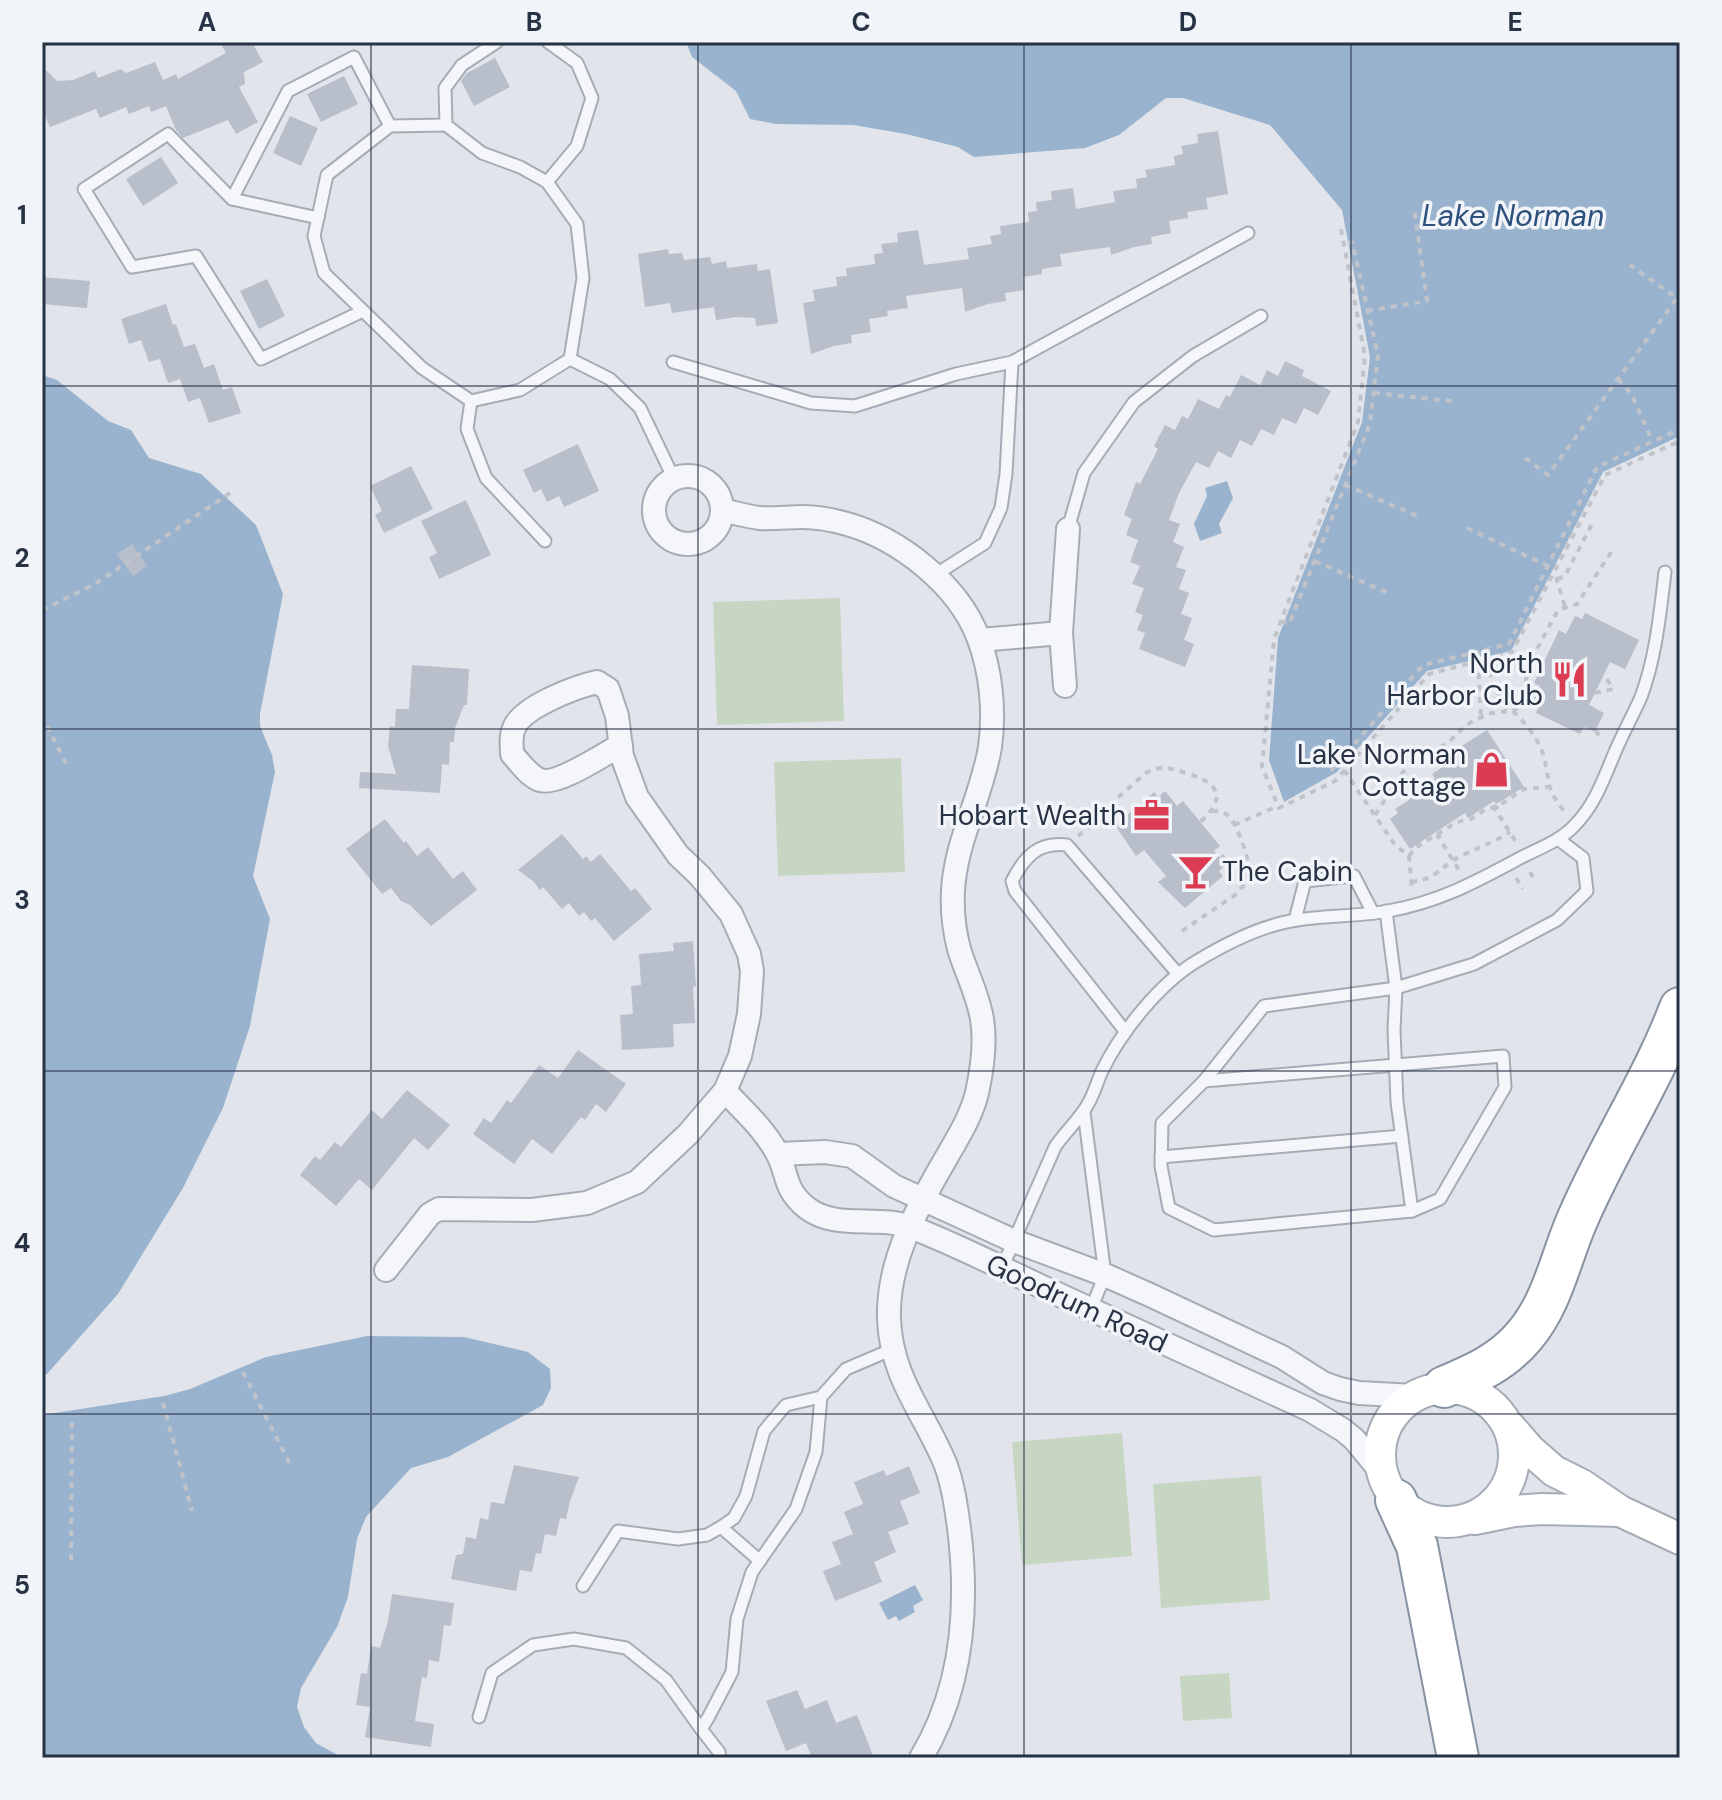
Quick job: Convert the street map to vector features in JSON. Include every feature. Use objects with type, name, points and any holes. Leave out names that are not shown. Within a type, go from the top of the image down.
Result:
[{"type":"highway","points":[[1430,1392],[1483,1371],[1526,1335],[1536,1320],[1578,1217],[1680,1008]]},
{"type":"highway","points":[[1389,1486],[1417,1546],[1458,1758]]},
{"type":"main road","points":[[1620,1511],[1528,1509],[1435,1522],[1407,1510],[1389,1486],[1379,1458],[1380,1443],[1392,1416],[1402,1404],[1430,1392],[1459,1389],[1474,1393],[1487,1400],[1541,1462],[1620,1511],[1674,1536]]},
{"type":"main road","points":[[1466,1520],[1492,1506],[1510,1481],[1515,1452],[1507,1423]]},
{"type":"street","points":[[698,477],[716,490],[721,500],[721,521],[716,531],[699,543],[688,545],[667,538],[654,518],[657,494],[674,479],[698,477]]},
{"type":"street","points":[[722,510],[762,518],[803,517],[849,524],[907,552],[935,575],[962,607],[980,640],[988,671],[992,721],[990,746],[983,778],[958,852],[953,896],[958,945],[982,1018],[983,1058],[976,1096],[968,1117],[910,1226],[897,1261],[890,1293],[889,1320],[893,1349],[902,1381],[944,1462],[954,1491],[963,1565],[963,1631],[957,1667],[946,1704],[921,1758]]},
{"type":"street","points":[[1065,686],[1061,633],[1068,529]]},
{"type":"street","points":[[980,640],[1061,633]]},
{"type":"street","points":[[386,1270],[430,1214],[439,1209],[532,1210],[587,1203],[637,1182],[688,1134],[725,1091],[740,1056],[749,1014],[752,971],[749,954],[731,914],[678,855],[637,797],[622,756],[621,745],[617,716],[608,689],[597,682],[574,688],[526,713],[515,725],[511,736],[512,754],[542,781],[556,780],[621,745]]},
{"type":"street","name":"Goodrum Road","points":[[725,1091],[778,1154],[789,1188],[805,1207],[816,1214],[842,1220],[910,1226],[1326,1419],[1354,1439],[1389,1486]]},
{"type":"street","name":"Goodrum Road","points":[[778,1154],[825,1152],[852,1156],[894,1186],[1014,1241],[1105,1275],[1282,1357],[1323,1383],[1359,1393],[1430,1392]]},
{"type":"lane","points":[[446,125],[445,88],[462,65],[497,42]]},
{"type":"lane","points":[[547,182],[577,146],[592,98],[577,63],[548,42]]},
{"type":"lane","points":[[232,199],[288,91],[354,57],[390,126]]},
{"type":"lane","points":[[446,125],[482,153],[520,167],[547,182],[577,224],[583,278],[570,359],[520,390],[471,401],[422,368],[324,273],[314,236],[327,175],[390,126],[446,125]]},
{"type":"lane","points":[[318,218],[232,199],[168,134],[84,189],[132,267],[196,256],[261,359],[363,311]]},
{"type":"lane","points":[[673,362],[811,403],[855,406],[956,374],[1012,362],[1248,233]]},
{"type":"lane","points":[[1068,529],[1084,473],[1134,402],[1193,356],[1261,316]]},
{"type":"lane","points":[[570,359],[610,379],[640,408],[674,479]]},
{"type":"lane","points":[[935,575],[985,543],[1001,508],[1006,474],[1012,362]]},
{"type":"lane","points":[[471,401],[467,429],[486,478],[545,541]]},
{"type":"lane","points":[[1002,1268],[1055,1147],[1084,1112],[1102,1071],[1125,1031],[1178,974],[1244,936],[1292,921],[1386,911],[1446,896],[1558,839],[1573,827],[1595,798],[1641,695],[1654,648],[1665,572]]},
{"type":"lane","points":[[1204,1081],[1503,1056],[1505,1087],[1440,1199],[1412,1211],[1214,1230],[1169,1208],[1161,1166],[1162,1123],[1204,1081],[1264,1006],[1396,988],[1474,964],[1557,920],[1587,891],[1583,858],[1558,839]]},
{"type":"lane","points":[[1125,1031],[1015,891],[1012,881],[1021,864],[1038,848],[1052,843],[1067,845],[1178,974]]},
{"type":"lane","points":[[1292,921],[1305,881],[1354,876],[1373,913]]},
{"type":"lane","points":[[1386,911],[1396,988],[1397,1102],[1412,1211]]},
{"type":"lane","points":[[1084,1112],[1105,1275],[1091,1309]]},
{"type":"lane","points":[[1161,1157],[1402,1136]]},
{"type":"lane","points":[[583,1586],[618,1531],[678,1539],[707,1535],[734,1518],[746,1496],[764,1431],[786,1405],[821,1397],[846,1369],[893,1349]]},
{"type":"lane","points":[[701,1729],[732,1672],[737,1619],[752,1572],[796,1509],[816,1452],[821,1397]]},
{"type":"lane","points":[[721,1527],[760,1561]]},
{"type":"lane","points":[[479,1717],[492,1673],[533,1645],[574,1639],[626,1648],[666,1680],[719,1752],[720,1758]]},
{"type":"path","points":[[1367,311],[1427,301],[1414,207]]},
{"type":"path","points":[[1278,806],[1262,767],[1274,639],[1358,422],[1365,356],[1341,229]]},
{"type":"path","points":[[1280,621],[1289,624],[1370,424],[1378,355],[1352,242],[1344,243]]},
{"type":"path","points":[[1525,458],[1548,475],[1677,298],[1630,265]]},
{"type":"path","points":[[1618,379],[1632,395],[1652,441]]},
{"type":"path","points":[[1374,393],[1452,401]]},
{"type":"path","points":[[1331,771],[1423,665],[1509,644],[1597,467],[1680,429]]},
{"type":"path","points":[[1234,825],[1335,781],[1429,674],[1512,652],[1605,475],[1680,441]]},
{"type":"path","points":[[1345,485],[1422,518]]},
{"type":"path","points":[[42,610],[95,584],[233,491]]},
{"type":"path","points":[[1557,579],[1565,576],[1593,522]]},
{"type":"path","points":[[1467,528],[1548,566]]},
{"type":"path","points":[[1375,815],[1403,772],[1449,742],[1465,726],[1491,713],[1510,711],[1525,703],[1529,664],[1558,610],[1577,604],[1612,551]]},
{"type":"path","points":[[1315,561],[1388,593]]},
{"type":"path","points":[[1555,571],[1565,608]]},
{"type":"path","points":[[1465,655],[1517,643]]},
{"type":"path","points":[[1485,660],[1492,680],[1510,711],[1527,726],[1540,748],[1548,787],[1570,818]]},
{"type":"path","points":[[1478,661],[1481,717]]},
{"type":"path","points":[[1595,693],[1613,689],[1604,674]]},
{"type":"path","points":[[42,715],[68,768]]},
{"type":"path","points":[[1596,730],[1602,742]]},
{"type":"path","points":[[1091,821],[1146,773],[1169,767],[1205,778],[1215,787],[1217,797],[1212,811],[1200,822]]},
{"type":"path","points":[[1344,770],[1395,845],[1409,856]]},
{"type":"path","points":[[1412,892],[1409,856],[1415,848],[1457,822],[1500,805],[1527,788],[1548,787]]},
{"type":"path","points":[[1411,882],[1432,878],[1454,860],[1512,835],[1495,809],[1513,796]]},
{"type":"path","points":[[1182,931],[1235,895],[1245,884],[1249,864],[1234,825],[1223,812],[1212,811]]},
{"type":"path","points":[[1453,827],[1438,836],[1462,874]]},
{"type":"path","points":[[1217,851],[1229,863],[1249,864]]},
{"type":"path","points":[[243,1372],[292,1468]]},
{"type":"path","points":[[163,1403],[192,1511]]},
{"type":"path","points":[[71,1560],[72,1416]]},
{"type":"green space","points":[[840,598],[844,721],[717,725],[713,602]]},
{"type":"green space","points":[[901,758],[905,872],[778,876],[774,762]]},
{"type":"green space","points":[[1122,1433],[1132,1556],[1022,1565],[1012,1442]]},
{"type":"green space","points":[[1261,1476],[1270,1600],[1161,1608],[1153,1484]]},
{"type":"green space","points":[[1229,1673],[1232,1718],[1183,1721],[1180,1676]]},
{"type":"water","name":"Lake Norman","points":[[686,42],[1680,42],[1680,436],[1603,472],[1511,651],[1427,671],[1337,772],[1284,802],[1269,760],[1278,638],[1362,422],[1370,357],[1342,210],[1270,125],[1183,98],[1166,98],[1119,135],[1085,148],[974,157],[958,147],[853,125],[776,124],[750,119],[736,91],[692,57]]},
{"type":"water","points":[[42,375],[57,380],[108,421],[131,430],[149,458],[201,474],[256,525],[283,594],[260,714],[260,726],[272,755],[275,772],[253,876],[270,919],[250,1026],[223,1108],[183,1188],[118,1294],[42,1376]]},
{"type":"water","points":[[1227,481],[1233,498],[1219,524],[1222,533],[1200,541],[1194,524],[1207,496],[1205,488]]},
{"type":"water","points":[[367,1336],[464,1337],[528,1352],[550,1369],[551,1388],[543,1405],[448,1457],[411,1468],[366,1517],[357,1539],[348,1597],[337,1627],[301,1688],[297,1707],[304,1727],[316,1743],[343,1758],[42,1758],[42,1415],[164,1396],[190,1389],[266,1357]]},
{"type":"water","points":[[915,1585],[923,1600],[913,1606],[915,1612],[899,1621],[896,1616],[888,1620],[879,1603]]},
{"type":"building","points":[[220,42],[252,42],[263,62],[244,72],[245,84],[239,87],[258,122],[236,134],[228,120],[183,138],[176,130],[166,106],[151,112],[149,106],[129,114],[126,107],[100,118],[96,109],[50,127],[42,109],[42,66],[57,81],[73,80],[95,71],[98,78],[121,69],[126,73],[155,62],[163,80],[176,74],[178,79],[226,53]]},
{"type":"building","points":[[495,58],[510,87],[474,106],[461,81],[467,73]]},
{"type":"building","points":[[344,76],[358,104],[321,122],[307,94]]},
{"type":"building","points":[[290,116],[318,128],[301,166],[273,153]]},
{"type":"building","points":[[1218,131],[1228,194],[1206,198],[1208,209],[1187,212],[1188,218],[1169,221],[1171,233],[1151,237],[1152,244],[1111,255],[1110,247],[1060,254],[1062,266],[1042,269],[1042,274],[1023,277],[1025,290],[1005,293],[1006,301],[965,312],[962,288],[906,296],[908,308],[887,311],[888,316],[869,319],[871,332],[851,335],[852,343],[811,354],[803,303],[815,301],[813,290],[837,286],[836,277],[847,276],[846,268],[875,264],[874,254],[883,253],[881,244],[898,242],[897,233],[918,230],[924,265],[969,259],[967,248],[992,244],[990,236],[1001,234],[1000,226],[1029,222],[1028,212],[1037,211],[1036,202],[1052,200],[1051,191],[1073,188],[1076,209],[1115,202],[1113,191],[1137,188],[1136,179],[1147,177],[1145,170],[1175,165],[1174,156],[1183,154],[1181,146],[1198,143],[1197,134]]},
{"type":"building","points":[[161,157],[178,183],[143,206],[126,179]]},
{"type":"building","points":[[668,249],[669,254],[682,253],[684,260],[710,257],[712,264],[726,261],[727,268],[757,264],[758,271],[770,269],[778,323],[756,326],[755,318],[716,320],[714,307],[672,313],[670,303],[645,307],[638,254]]},
{"type":"building","points":[[42,277],[90,281],[87,308],[42,304]]},
{"type":"building","points":[[267,279],[285,316],[259,329],[240,291]]},
{"type":"building","points":[[166,304],[184,347],[195,344],[204,368],[214,364],[223,390],[232,387],[241,413],[209,423],[200,398],[188,402],[180,379],[168,383],[160,359],[149,362],[141,340],[129,344],[121,319]]},
{"type":"building","points":[[1285,361],[1304,370],[1302,376],[1331,391],[1318,415],[1304,408],[1296,424],[1282,418],[1274,435],[1261,429],[1252,446],[1240,440],[1231,458],[1218,451],[1209,468],[1196,462],[1169,520],[1180,524],[1173,542],[1184,547],[1176,567],[1186,570],[1179,589],[1189,593],[1181,614],[1192,618],[1184,640],[1194,644],[1185,667],[1139,649],[1145,633],[1137,630],[1143,615],[1135,612],[1144,588],[1132,584],[1140,566],[1130,562],[1138,540],[1126,535],[1132,519],[1124,515],[1136,482],[1140,484],[1158,449],[1154,446],[1165,425],[1175,430],[1182,416],[1188,419],[1198,399],[1219,409],[1226,395],[1230,397],[1241,375],[1260,385],[1267,370],[1278,376]]},
{"type":"building","points":[[578,444],[599,491],[564,507],[559,496],[547,502],[541,489],[534,493],[523,470]]},
{"type":"building","points":[[411,466],[433,509],[384,533],[375,515],[382,511],[370,486]]},
{"type":"building","points":[[466,500],[491,555],[439,579],[429,557],[437,553],[421,521]]},
{"type":"building","points":[[132,544],[147,566],[133,576],[117,554]]},
{"type":"building","name":"North Harbor Club","points":[[1585,613],[1639,640],[1625,669],[1610,662],[1589,705],[1604,713],[1595,732],[1584,727],[1580,734],[1536,713],[1538,708],[1531,704],[1540,686],[1534,683],[1559,630],[1566,634],[1575,616],[1582,619]]},
{"type":"building","points":[[412,665],[469,669],[467,705],[464,705],[455,728],[454,742],[450,742],[449,765],[442,764],[440,793],[359,788],[360,772],[396,774],[388,746],[390,726],[395,727],[396,709],[409,709]]},
{"type":"building","points":[[1487,730],[1524,787],[1468,818],[1465,813],[1410,849],[1390,819],[1398,813],[1395,809],[1435,778],[1432,774],[1456,758],[1452,752]]},
{"type":"building","points":[[1165,791],[1177,806],[1183,801],[1220,846],[1214,851],[1226,865],[1219,871],[1223,876],[1185,908],[1158,882],[1166,876],[1144,850],[1136,856],[1115,825],[1154,792],[1158,797]]},
{"type":"building","points":[[385,819],[417,856],[428,847],[453,879],[463,871],[477,890],[431,926],[410,905],[401,901],[391,888],[382,894],[346,849]]},
{"type":"building","points":[[562,834],[583,859],[586,856],[591,862],[600,854],[631,891],[635,888],[652,909],[614,941],[595,918],[591,921],[584,912],[579,916],[569,903],[562,909],[543,887],[540,890],[518,870]]},
{"type":"building","points":[[693,941],[695,1023],[673,1024],[674,1047],[622,1050],[620,1015],[633,1014],[631,986],[641,985],[639,954],[674,951],[673,943]]},
{"type":"building","points":[[578,1050],[626,1084],[606,1112],[596,1104],[585,1120],[581,1117],[552,1154],[532,1139],[514,1164],[473,1134],[484,1118],[491,1123],[507,1100],[511,1103],[539,1065],[558,1078]]},
{"type":"building","points":[[407,1090],[450,1125],[428,1150],[414,1138],[372,1190],[359,1179],[336,1206],[300,1175],[315,1156],[320,1160],[335,1142],[341,1147],[372,1110],[382,1119]]},
{"type":"building","points":[[514,1465],[579,1477],[566,1519],[560,1518],[556,1536],[545,1534],[541,1554],[536,1553],[532,1572],[520,1570],[516,1591],[451,1579],[456,1555],[463,1554],[466,1537],[476,1539],[480,1518],[488,1520],[491,1502],[504,1504]]},
{"type":"building","points":[[909,1466],[920,1493],[900,1501],[909,1524],[888,1532],[896,1552],[874,1562],[882,1582],[835,1601],[823,1571],[841,1564],[832,1542],[853,1534],[844,1512],[863,1504],[854,1482],[884,1470],[886,1476]]},
{"type":"building","points":[[392,1594],[454,1603],[451,1626],[444,1625],[439,1662],[429,1660],[427,1678],[422,1677],[415,1721],[434,1724],[431,1747],[365,1737],[370,1707],[356,1705],[361,1673],[367,1674],[371,1646],[380,1648]]},
{"type":"building","points":[[797,1690],[805,1709],[827,1700],[836,1723],[857,1715],[874,1758],[812,1758],[806,1743],[786,1751],[766,1701]]},
{"type":"place","name":"North Harbor Club","points":[[1569,679]]},
{"type":"place","name":"Lake Norman Cottage","points":[[1492,770]]},
{"type":"place","name":"Hobart Wealth","points":[[1152,815]]},
{"type":"place","name":"The Cabin","points":[[1196,871]]}]
